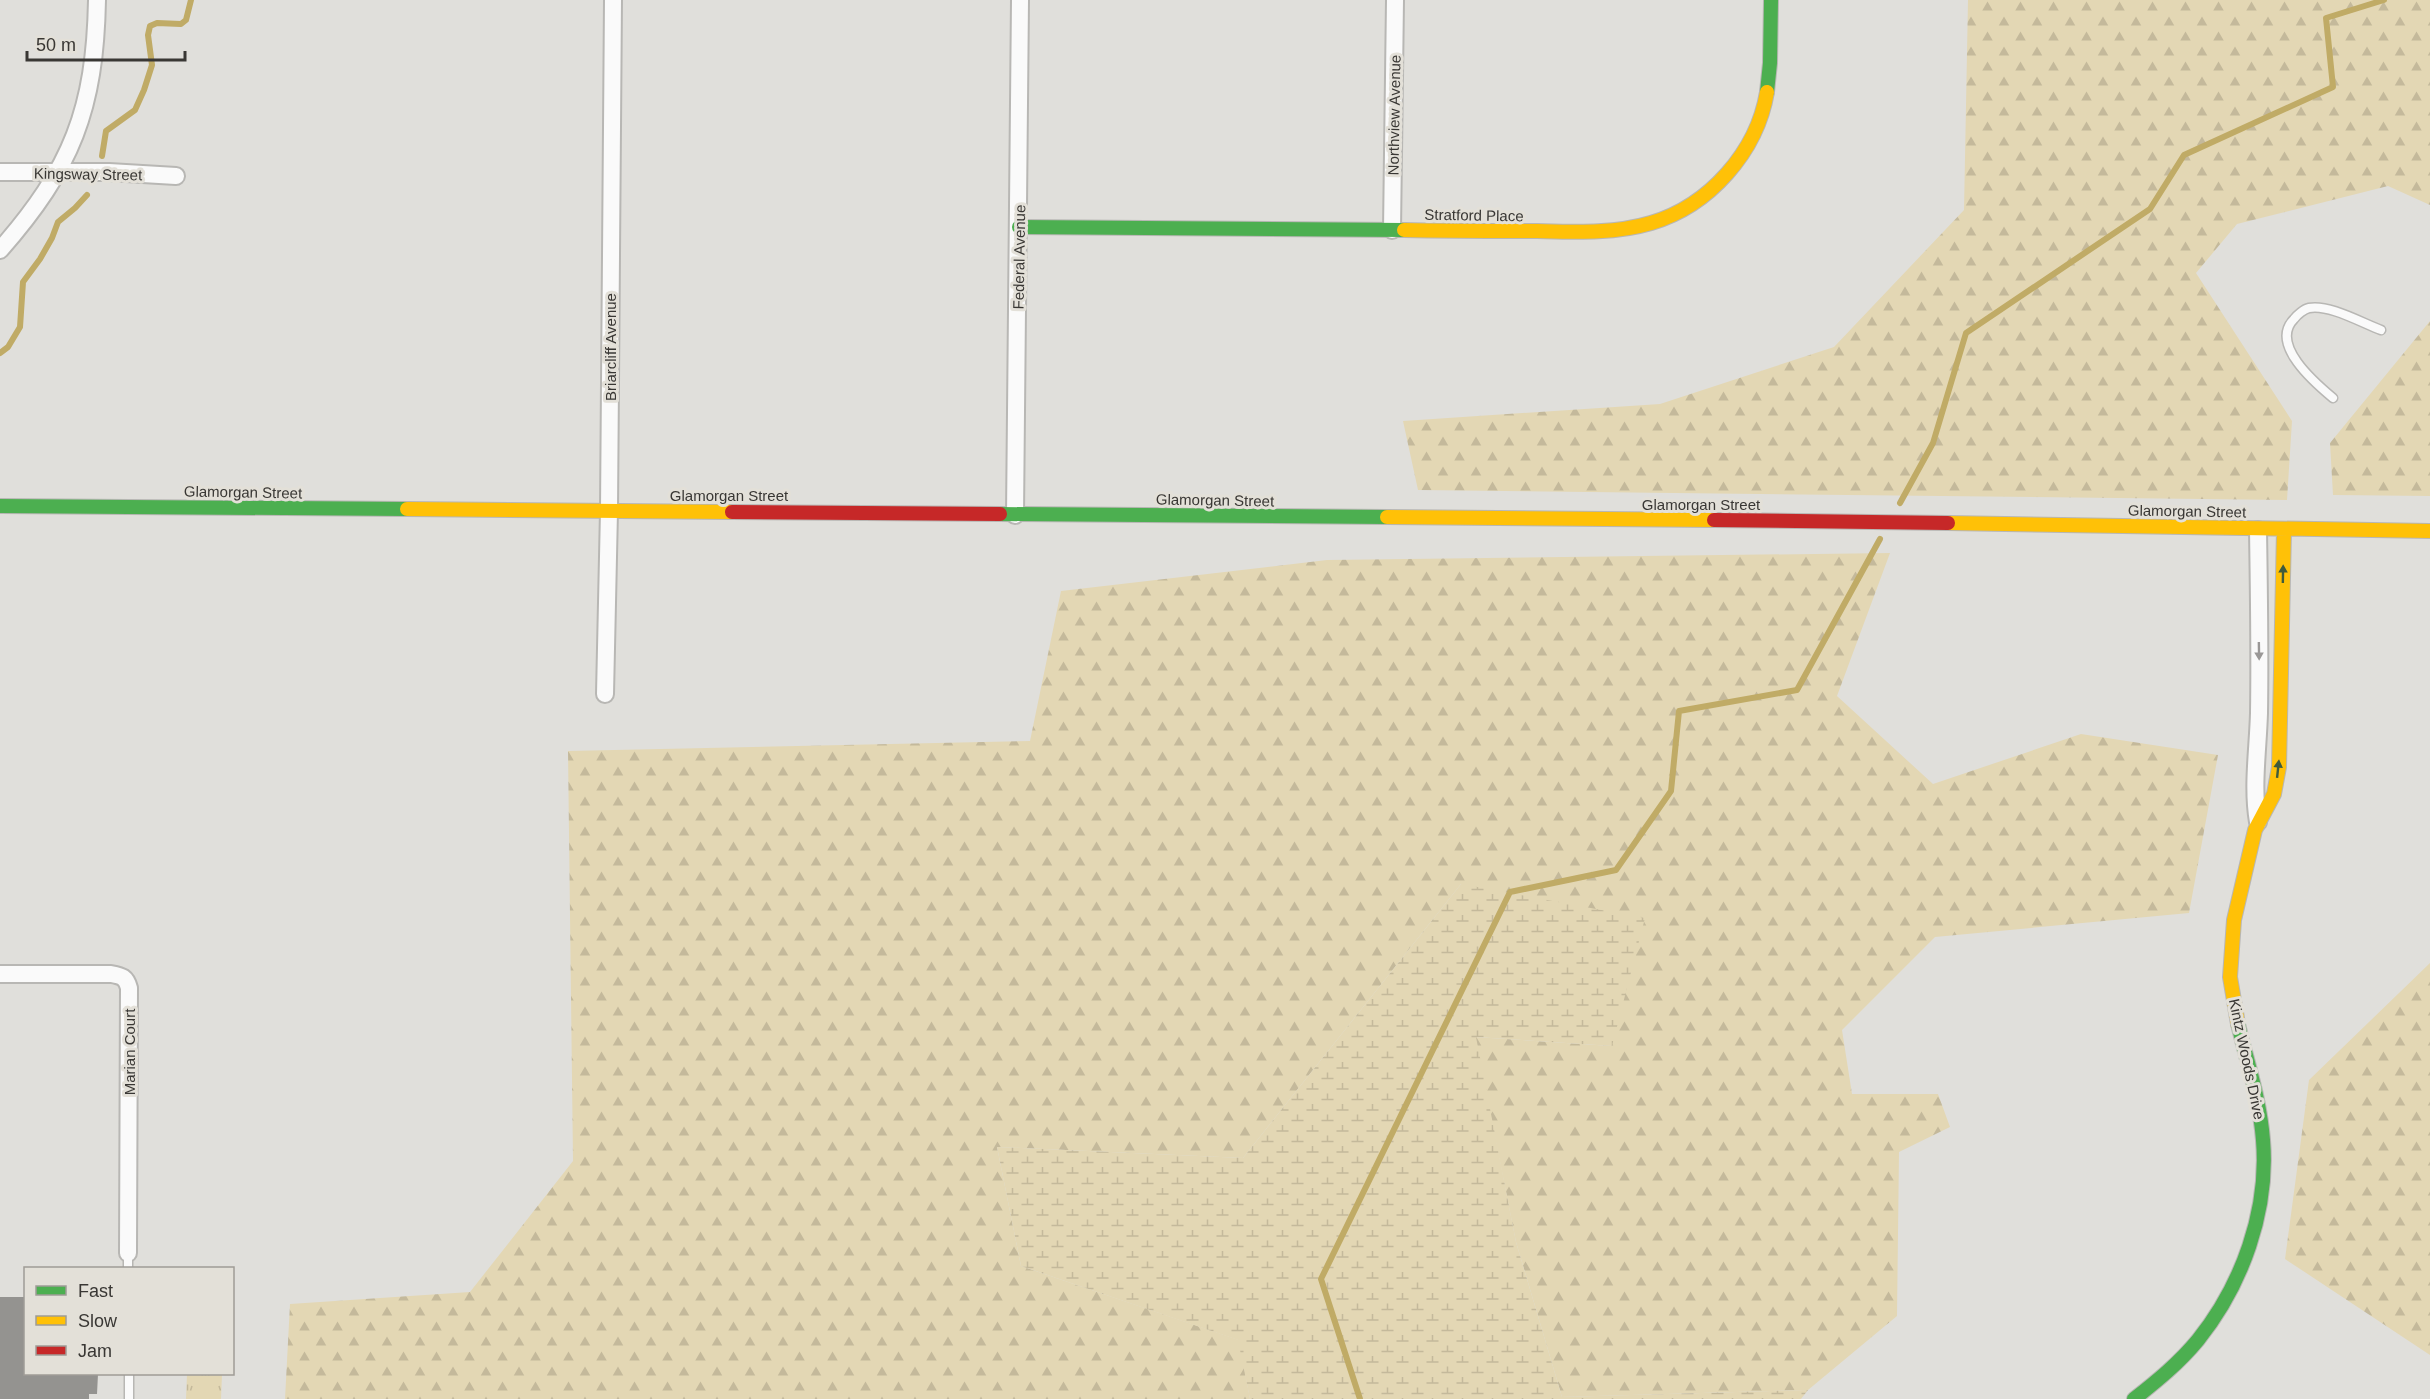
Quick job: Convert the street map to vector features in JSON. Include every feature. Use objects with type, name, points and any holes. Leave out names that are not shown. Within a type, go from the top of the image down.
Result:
[{"type":"street","points":[[0,250],[46,192],[68,154],[81,122],[91,82],[97,0]]},
{"type":"street","name":"Briarcliff Avenue","points":[[605,694],[609,511],[613,0]]},
{"type":"street","name":"Federal Avenue","points":[[1015,515],[1020,0]]},
{"type":"street","name":"Northview Avenue","points":[[1392,230],[1395,0]]},
{"type":"street","name":"Stratford Place","points":[[1019,227],[1599,232],[1630,230],[1659,221],[1686,207],[1711,189],[1732,167],[1750,142],[1762,115],[1769,85],[1771,0]]},
{"type":"street","name":"Kingsway Street","points":[[0,172],[109,172],[176,176]]},
{"type":"street","name":"Glamorgan Street","points":[[0,506],[1853,521],[2258,530],[2430,531]]},
{"type":"street","name":"Kintz Woods Drive","points":[[2258,530],[2260,683],[2254,802],[2258,822]]},
{"type":"street","name":"Kintz Woods Drive","points":[[2134,1399],[2172,1369],[2213,1321],[2240,1275],[2256,1226],[2263,1175],[2262,1130],[2257,1098],[2233,1006],[2230,959],[2232,928],[2238,897],[2258,822],[2272,800],[2278,775],[2283,530]]},
{"type":"street","points":[[2260,683],[2281,684]]},
{"type":"street","name":"Marian Court","points":[[0,974],[111,974],[127,980],[130,1056],[128,1261]]},
{"type":"lane","points":[[2333,398],[2306,375],[2288,346],[2289,324],[2308,308],[2329,310],[2380,330]]},
{"type":"lane","points":[[129,1375],[129,1399]]},
{"type":"green space","points":[[1968,0],[2430,0],[2430,205],[2388,186],[2237,224],[2196,273],[2292,421],[2287,500],[1418,490],[1403,421],[1660,404],[1834,347],[1964,210]]},
{"type":"green space","points":[[2430,321],[2430,496],[2333,495],[2330,443]]},
{"type":"green space","points":[[1890,553],[1837,696],[1933,784],[2081,734],[2218,755],[2189,913],[1935,937],[1842,1030],[1852,1094],[1938,1094],[1950,1127],[1899,1152],[1897,1316],[1808,1390],[1562,1397],[1516,1242],[1475,1037],[1612,1046],[1461,884],[1243,1158],[997,1147],[1021,1266],[1239,1340],[1250,1399],[285,1399],[290,1304],[470,1292],[573,1161],[568,751],[1030,741],[1061,591],[1327,560]]},
{"type":"green space","points":[[1461,884],[1645,918],[1612,1046],[1476,1037],[1516,1242],[1562,1397],[1808,1390],[1801,1399],[1250,1399],[1238,1340],[1021,1266],[997,1147],[1243,1158]]},
{"type":"green space","points":[[2430,963],[2430,1355],[2285,1259],[2309,1080]]},
{"type":"green space","points":[[187,1375],[222,1375],[221,1399],[186,1399]]},
{"type":"building","points":[[0,1297],[24,1297],[24,1375],[98,1375],[97,1394],[89,1394],[89,1399],[0,1399]]},
{"type":"waterway","points":[[102,156],[106,131],[135,110],[144,90],[152,65],[148,35],[150,26],[157,23],[181,24],[186,20],[191,0]]},
{"type":"waterway","points":[[1900,503],[1933,443],[1966,333],[2150,209],[2184,155],[2333,87],[2326,18],[2384,0]]},
{"type":"waterway","points":[[0,353],[8,347],[20,327],[23,282],[40,259],[58,222],[87,195]]},
{"type":"waterway","points":[[1360,1399],[1321,1279],[1510,892],[1616,870],[1671,791],[1679,711],[1797,690],[1880,539]]},
{"type":"traffic: fast","points":[[1767,92],[1771,0]]},
{"type":"traffic: fast","points":[[1019,227],[1404,230]]},
{"type":"traffic: fast","points":[[0,506],[407,509]]},
{"type":"traffic: fast","points":[[1000,514],[1387,517]]},
{"type":"traffic: fast","points":[[2134,1399],[2183,1356],[2214,1319],[2239,1271],[2257,1220],[2264,1167],[2263,1140],[2256,1096],[2238,1024]]},
{"type":"traffic: slow","points":[[1404,230],[1594,232],[1651,223],[1692,204],[1727,174],[1753,135],[1762,114],[1767,92]]},
{"type":"traffic: slow","points":[[407,509],[732,512]]},
{"type":"traffic: slow","points":[[1387,517],[1714,520]]},
{"type":"traffic: slow","points":[[1948,523],[2430,531]]},
{"type":"traffic: slow","points":[[2238,1024],[2230,977],[2234,920],[2255,830],[2274,794],[2279,767],[2284,530]]},
{"type":"traffic: jam","points":[[732,512],[1000,514]]},
{"type":"traffic: jam","points":[[1714,520],[1948,523]]}]
